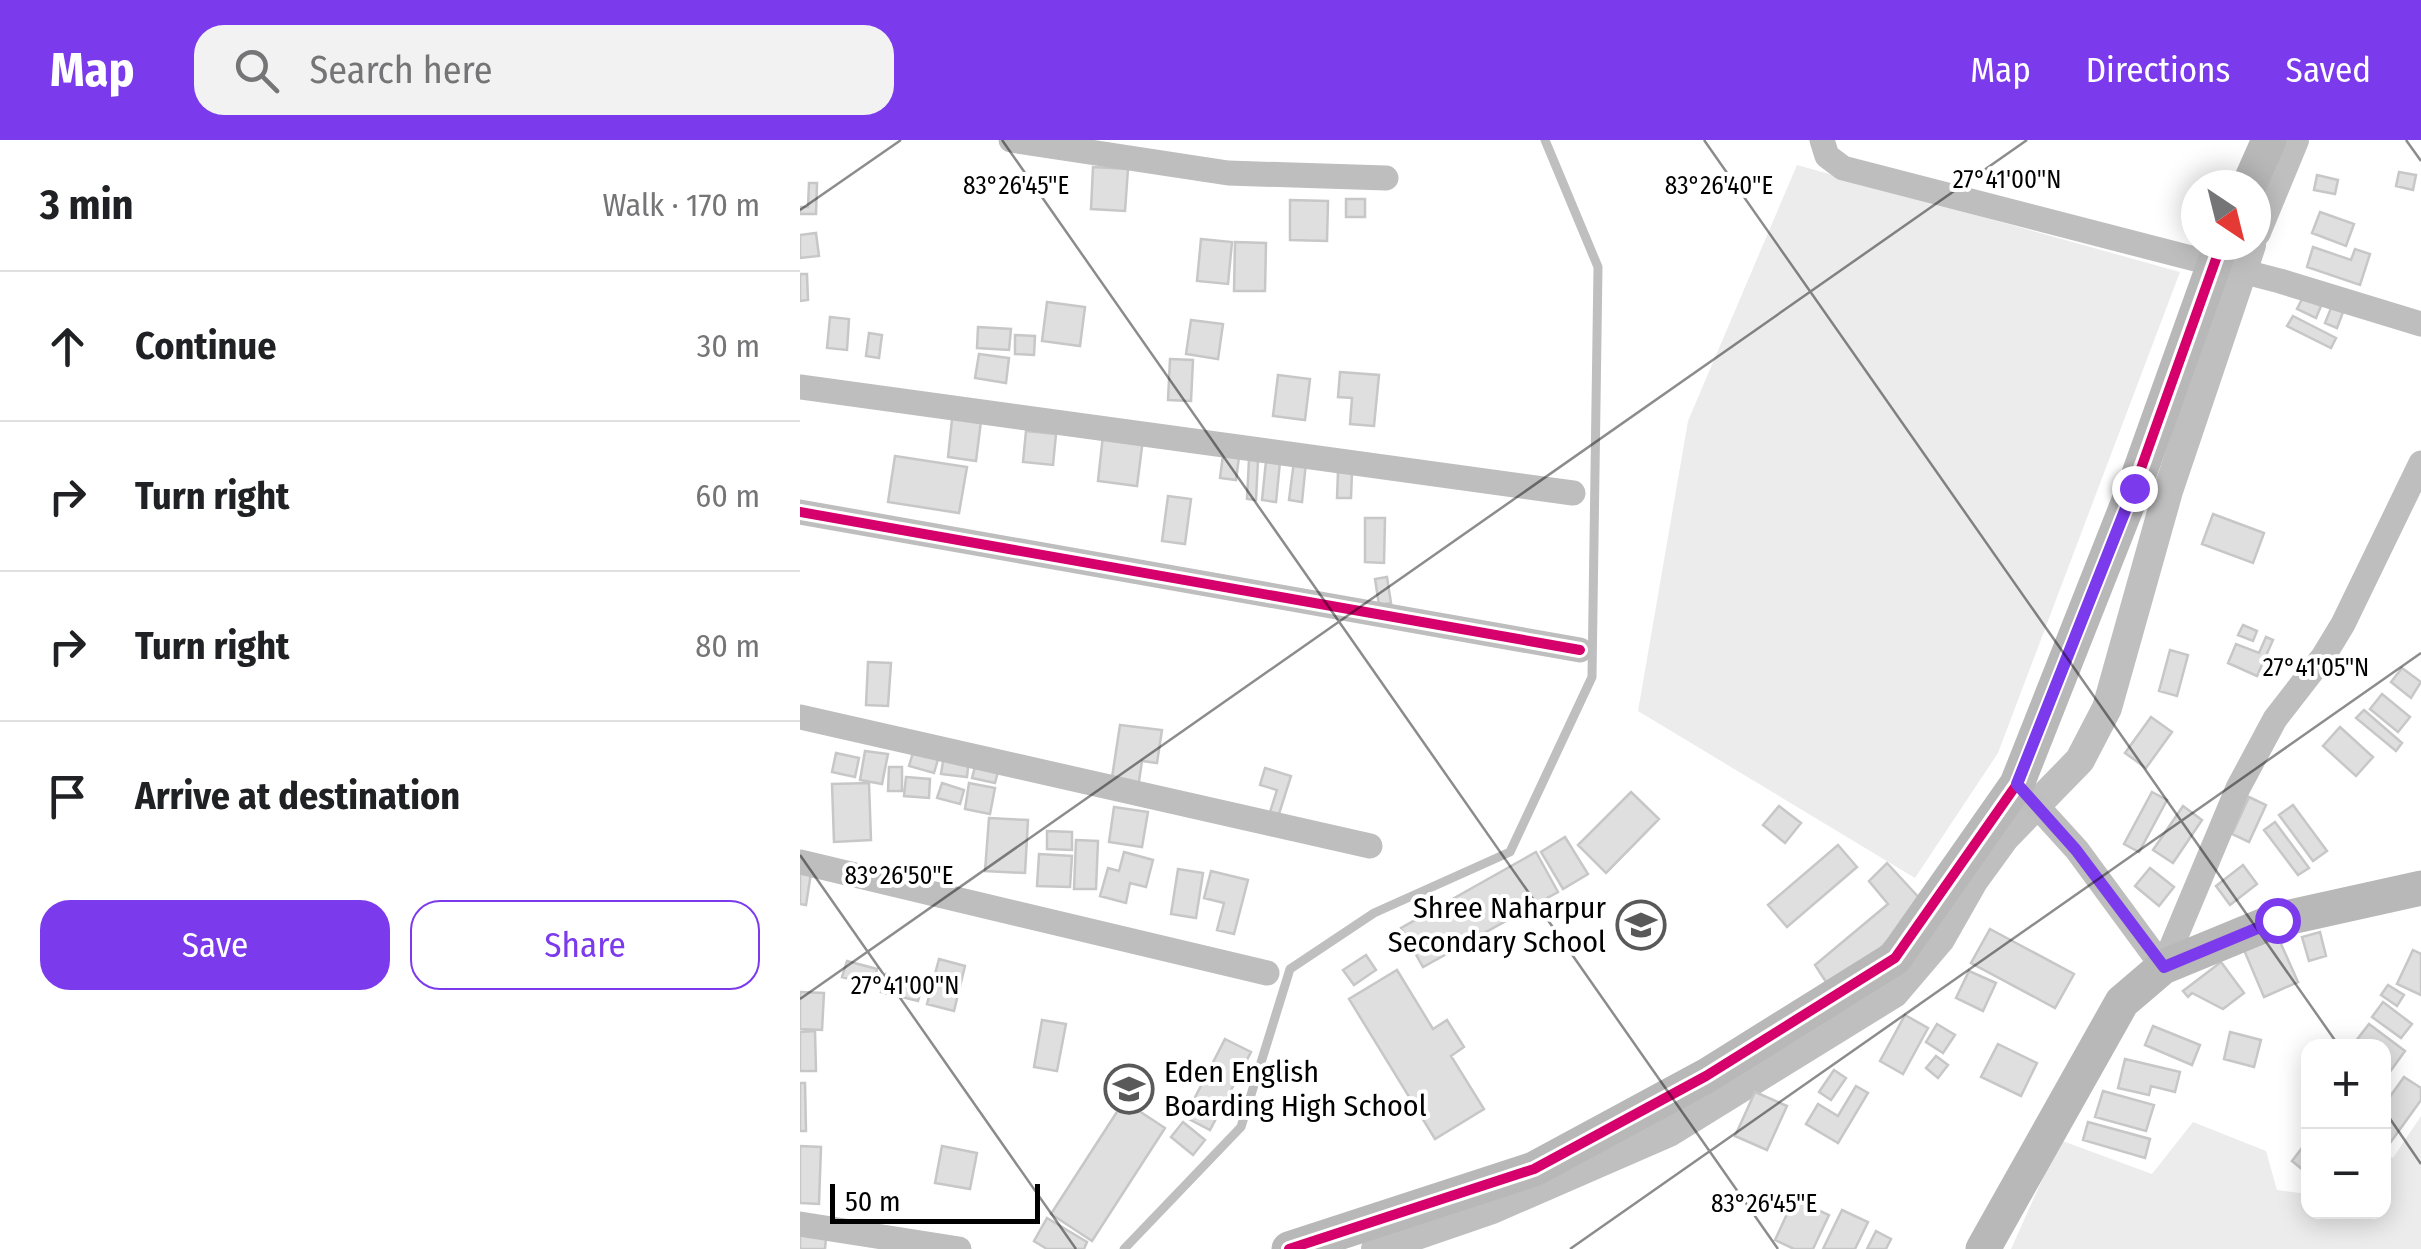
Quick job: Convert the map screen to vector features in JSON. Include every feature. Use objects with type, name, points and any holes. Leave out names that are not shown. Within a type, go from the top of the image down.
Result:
[{"type":"street","points":[[1011,140],[1228,172],[1386,178]]},
{"type":"street","points":[[1822,140],[1826,156],[1843,168],[2181,250]]},
{"type":"street","points":[[2256,170],[2269,140]]},
{"type":"street","points":[[1289,1249],[1534,1169],[1706,1076],[1895,958],[2018,785],[2134,488],[2215,260]]},
{"type":"street","points":[[2222,260],[2421,324]]},
{"type":"street","points":[[800,386],[1573,493]]},
{"type":"street","points":[[2164,967],[2238,788],[2275,719],[2344,624],[2421,464]]},
{"type":"street","points":[[800,512],[1580,650]]},
{"type":"street","points":[[800,717],[1370,846]]},
{"type":"street","points":[[2018,785],[2076,850],[2164,967]]},
{"type":"street","points":[[800,862],[1267,973]]},
{"type":"street","points":[[1983,1249],[2122,1002],[2164,967],[2277,920],[2421,888]]},
{"type":"street","points":[[800,1224],[959,1249]]},
{"type":"shaded area","points":[[1797,165],[2180,272],[1998,753],[1915,878],[1638,711],[1688,421]]},
{"type":"shaded area","points":[[2421,1116],[2421,1249],[2011,1249],[2060,1140],[2152,1174],[2193,1122],[2266,1151],[2277,1190],[2301,1193],[2301,1219],[2391,1219],[2393,1158]]},
{"type":"building","points":[[1093,167],[1128,169],[1125,211],[1091,209]]},
{"type":"building","points":[[2399,172],[2416,175],[2413,190],[2396,186]]},
{"type":"building","points":[[2317,175],[2338,180],[2335,194],[2314,190]]},
{"type":"building","points":[[809,183],[817,183],[816,214],[800,214],[800,207],[808,207]]},
{"type":"building","points":[[1346,199],[1365,199],[1365,217],[1346,217]]},
{"type":"building","points":[[1290,200],[1328,201],[1327,241],[1290,240]]},
{"type":"building","points":[[2320,212],[2354,224],[2346,246],[2312,233]]},
{"type":"building","points":[[816,233],[819,256],[800,258],[800,235]]},
{"type":"building","points":[[1201,239],[1232,242],[1228,284],[1197,281]]},
{"type":"building","points":[[1235,242],[1266,243],[1265,291],[1234,291]]},
{"type":"building","points":[[2313,247],[2351,260],[2355,249],[2370,254],[2360,285],[2307,267]]},
{"type":"building","points":[[800,274],[807,274],[808,300],[800,301]]},
{"type":"building","points":[[2303,297],[2321,306],[2316,318],[2297,309]]},
{"type":"building","points":[[1047,302],[1085,307],[1080,346],[1042,341]]},
{"type":"building","points":[[2331,308],[2343,312],[2337,328],[2325,323]]},
{"type":"building","points":[[2293,316],[2336,338],[2331,348],[2287,326]]},
{"type":"building","points":[[830,317],[849,319],[847,350],[827,348]]},
{"type":"building","points":[[1191,320],[1223,324],[1218,359],[1186,354]]},
{"type":"building","points":[[978,327],[1011,329],[1009,350],[977,348]]},
{"type":"building","points":[[869,333],[882,335],[879,358],[866,356]]},
{"type":"building","points":[[1015,335],[1035,336],[1034,355],[1015,354]]},
{"type":"building","points":[[979,354],[1009,358],[1006,383],[975,378]]},
{"type":"building","points":[[1170,359],[1193,360],[1191,401],[1168,400]]},
{"type":"building","points":[[1340,372],[1379,375],[1374,426],[1350,424],[1352,398],[1338,397]]},
{"type":"building","points":[[1278,375],[1310,379],[1305,420],[1273,416]]},
{"type":"building","points":[[953,410],[982,413],[976,461],[948,457]]},
{"type":"building","points":[[1026,431],[1056,434],[1053,465],[1023,462]]},
{"type":"building","points":[[1103,435],[1143,439],[1137,486],[1098,481]]},
{"type":"building","points":[[1223,455],[1239,457],[1236,480],[1220,478]]},
{"type":"building","points":[[895,456],[967,467],[959,513],[888,502]]},
{"type":"building","points":[[1249,459],[1258,460],[1256,500],[1247,499]]},
{"type":"building","points":[[1266,461],[1280,462],[1276,502],[1262,500]]},
{"type":"building","points":[[1294,461],[1306,462],[1302,502],[1289,500]]},
{"type":"building","points":[[1338,472],[1352,472],[1351,498],[1337,498]]},
{"type":"building","points":[[1168,496],[1191,499],[1185,544],[1162,541]]},
{"type":"building","points":[[2213,514],[2264,533],[2253,563],[2202,544]]},
{"type":"building","points":[[1365,518],[1385,518],[1384,563],[1365,562]]},
{"type":"building","points":[[1387,577],[1391,603],[1379,605],[1375,579]]},
{"type":"building","points":[[2243,625],[2257,631],[2253,641],[2238,635]]},
{"type":"building","points":[[2266,637],[2273,640],[2257,676],[2228,663],[2236,644],[2259,653]]},
{"type":"building","points":[[2170,650],[2188,655],[2177,696],[2159,691]]},
{"type":"building","points":[[868,662],[891,663],[888,706],[866,705]]},
{"type":"building","points":[[2402,668],[2421,682],[2411,698],[2391,682]]},
{"type":"building","points":[[2382,694],[2410,717],[2398,732],[2370,709]]},
{"type":"building","points":[[2364,710],[2402,743],[2396,751],[2356,718]]},
{"type":"building","points":[[2151,717],[2172,732],[2146,768],[2125,753]]},
{"type":"building","points":[[1120,725],[1162,730],[1157,763],[1142,761],[1138,788],[1111,784]]},
{"type":"building","points":[[2340,727],[2373,757],[2356,776],[2323,746]]},
{"type":"building","points":[[914,749],[939,756],[934,773],[909,766]]},
{"type":"building","points":[[865,751],[888,754],[882,784],[860,780]]},
{"type":"building","points":[[836,753],[859,758],[855,777],[832,772]]},
{"type":"building","points":[[944,755],[969,758],[967,777],[941,774]]},
{"type":"building","points":[[976,763],[999,768],[995,783],[972,778]]},
{"type":"building","points":[[889,767],[902,767],[902,791],[888,791]]},
{"type":"building","points":[[1265,768],[1291,776],[1279,814],[1270,812],[1277,790],[1260,785]]},
{"type":"building","points":[[906,777],[930,779],[929,798],[904,796]]},
{"type":"building","points":[[869,783],[871,840],[834,842],[832,784]]},
{"type":"building","points":[[942,783],[964,790],[960,804],[937,798]]},
{"type":"building","points":[[969,783],[995,788],[990,814],[965,809]]},
{"type":"building","points":[[1631,792],[1659,819],[1606,873],[1578,845]]},
{"type":"building","points":[[2152,792],[2167,800],[2139,852],[2124,844]]},
{"type":"building","points":[[2249,797],[2266,805],[2249,842],[2232,834]]},
{"type":"building","points":[[2293,805],[2327,851],[2313,861],[2279,815]]},
{"type":"building","points":[[1779,806],[1801,823],[1785,843],[1763,825]]},
{"type":"building","points":[[2183,806],[2202,820],[2173,863],[2153,850]]},
{"type":"building","points":[[1114,807],[1148,812],[1142,847],[1109,842]]},
{"type":"building","points":[[989,818],[1028,820],[1025,873],[985,871]]},
{"type":"building","points":[[2275,822],[2309,868],[2298,875],[2264,830]]},
{"type":"building","points":[[1047,831],[1072,832],[1072,850],[1047,849]]},
{"type":"building","points":[[1565,837],[1588,874],[1563,889],[1541,852]]},
{"type":"building","points":[[1076,840],[1098,841],[1096,889],[1074,889]]},
{"type":"building","points":[[1838,845],[1857,867],[1787,927],[1768,905]]},
{"type":"building","points":[[1124,852],[1153,860],[1146,887],[1130,883],[1126,903],[1100,896],[1108,868],[1119,871]]},
{"type":"building","points":[[1536,852],[1558,892],[1423,967],[1401,928]]},
{"type":"building","points":[[1039,854],[1072,856],[1070,887],[1037,886]]},
{"type":"building","points":[[1887,863],[1922,901],[1879,950],[1828,985],[1815,965],[1888,904],[1869,881]]},
{"type":"building","points":[[2243,865],[2257,884],[2230,905],[2216,886]]},
{"type":"building","points":[[2150,868],[2174,887],[2159,906],[2135,886]]},
{"type":"building","points":[[1178,869],[1203,873],[1196,918],[1171,914]]},
{"type":"building","points":[[800,871],[811,873],[806,905],[800,904]]},
{"type":"building","points":[[1211,871],[1248,880],[1234,934],[1217,930],[1224,903],[1204,898]]},
{"type":"building","points":[[1990,929],[2074,974],[2055,1008],[1971,963]]},
{"type":"building","points":[[2320,932],[2326,956],[2309,961],[2302,937]]},
{"type":"building","points":[[2277,935],[2298,982],[2264,997],[2244,950]]},
{"type":"building","points":[[2413,950],[2421,954],[2421,995],[2397,984]]},
{"type":"building","points":[[1366,955],[1376,970],[1354,985],[1343,970]]},
{"type":"building","points":[[939,959],[965,966],[954,1011],[927,1004]]},
{"type":"building","points":[[847,961],[877,969],[873,985],[842,977]]},
{"type":"building","points":[[2221,962],[2244,993],[2223,1009],[2192,993],[2188,997],[2183,991]]},
{"type":"building","points":[[1397,970],[1433,1029],[1447,1020],[1464,1047],[1451,1056],[1484,1109],[1435,1139],[1349,999]]},
{"type":"building","points":[[1969,971],[1996,983],[1983,1011],[1956,998]]},
{"type":"building","points":[[886,974],[923,983],[918,1001],[881,992]]},
{"type":"building","points":[[2388,985],[2404,995],[2397,1006],[2381,995]]},
{"type":"building","points":[[800,992],[824,993],[822,1030],[800,1029]]},
{"type":"building","points":[[2383,1002],[2412,1024],[2401,1038],[2372,1017]]},
{"type":"building","points":[[1905,1015],[1928,1028],[1903,1074],[1880,1061]]},
{"type":"building","points":[[1042,1020],[1066,1024],[1057,1071],[1034,1067]]},
{"type":"building","points":[[1937,1024],[1955,1035],[1943,1053],[1926,1042]]},
{"type":"building","points":[[2369,1024],[2389,1039],[2357,1039]]},
{"type":"building","points":[[2153,1026],[2200,1045],[2192,1065],[2145,1045]]},
{"type":"building","points":[[815,1031],[816,1071],[800,1071],[800,1032]]},
{"type":"building","points":[[2230,1032],[2261,1040],[2254,1067],[2224,1059]]},
{"type":"building","points":[[1225,1039],[1251,1052],[1210,1130],[1185,1117]]},
{"type":"building","points":[[2391,1040],[2405,1051],[2391,1070]]},
{"type":"building","points":[[1998,1044],[2037,1063],[2021,1096],[1981,1077]]},
{"type":"building","points":[[1936,1056],[1948,1065],[1938,1078],[1926,1068]]},
{"type":"building","points":[[2125,1059],[2180,1072],[2175,1092],[2151,1086],[2149,1095],[2118,1088]]},
{"type":"building","points":[[1834,1070],[1846,1078],[1831,1100],[1819,1092]]},
{"type":"building","points":[[2404,1077],[2421,1088],[2421,1100],[2391,1142],[2391,1129],[2391,1095]]},
{"type":"building","points":[[800,1083],[805,1083],[806,1131],[800,1131]]},
{"type":"building","points":[[1856,1086],[1868,1093],[1838,1143],[1806,1124],[1818,1104],[1838,1116]]},
{"type":"building","points":[[2103,1091],[2154,1105],[2146,1131],[2095,1117]]},
{"type":"building","points":[[1755,1092],[1787,1106],[1767,1150],[1735,1136]]},
{"type":"building","points":[[1124,1101],[1165,1128],[1092,1241],[1051,1214]]},
{"type":"building","points":[[1183,1122],[1205,1140],[1193,1155],[1171,1137]]},
{"type":"building","points":[[2088,1122],[2150,1139],[2145,1158],[2083,1140]]},
{"type":"building","points":[[800,1146],[821,1147],[819,1204],[800,1203]]},
{"type":"building","points":[[942,1146],[977,1153],[970,1189],[935,1183]]},
{"type":"building","points":[[2301,1149],[2301,1168],[2292,1161]]},
{"type":"building","points":[[1794,1199],[1829,1215],[1813,1249],[1794,1249],[1775,1240]]},
{"type":"building","points":[[1842,1210],[1868,1222],[1855,1249],[1823,1249]]},
{"type":"building","points":[[1047,1218],[1087,1242],[1084,1249],[1047,1249],[1034,1241]]},
{"type":"building","points":[[1876,1231],[1891,1239],[1886,1249],[1867,1249]]},
{"type":"building","points":[[800,1235],[826,1238],[825,1249],[800,1249]]},
{"type":"waterway","points":[[1124,1249],[1241,1127],[1290,969],[1374,913],[1510,852],[1592,677],[1598,267],[1545,140]]},
{"type":"waterway","points":[[2271,196],[2294,140]]},
{"type":"waterway","points":[[1376,1249],[1492,1209],[1669,1132],[1894,993],[1940,939],[1973,881],[2005,837],[2080,760],[2107,708],[2168,491],[2246,260]]},
{"type":"cycle path","points":[[1289,1249],[1534,1169],[1706,1076],[1895,958],[2017,784],[2134,488],[2216,260]]},
{"type":"cycle path","points":[[800,512],[1580,650]]},
{"type":"place","name":"Shree Naharpur Secondary School","points":[[1641,925]]},
{"type":"place","name":"Eden English Boarding High School","points":[[1129,1089]]},
{"type":"route","points":[[2134,488],[2017,784],[2076,850],[2164,967],[2277,920]]}]
